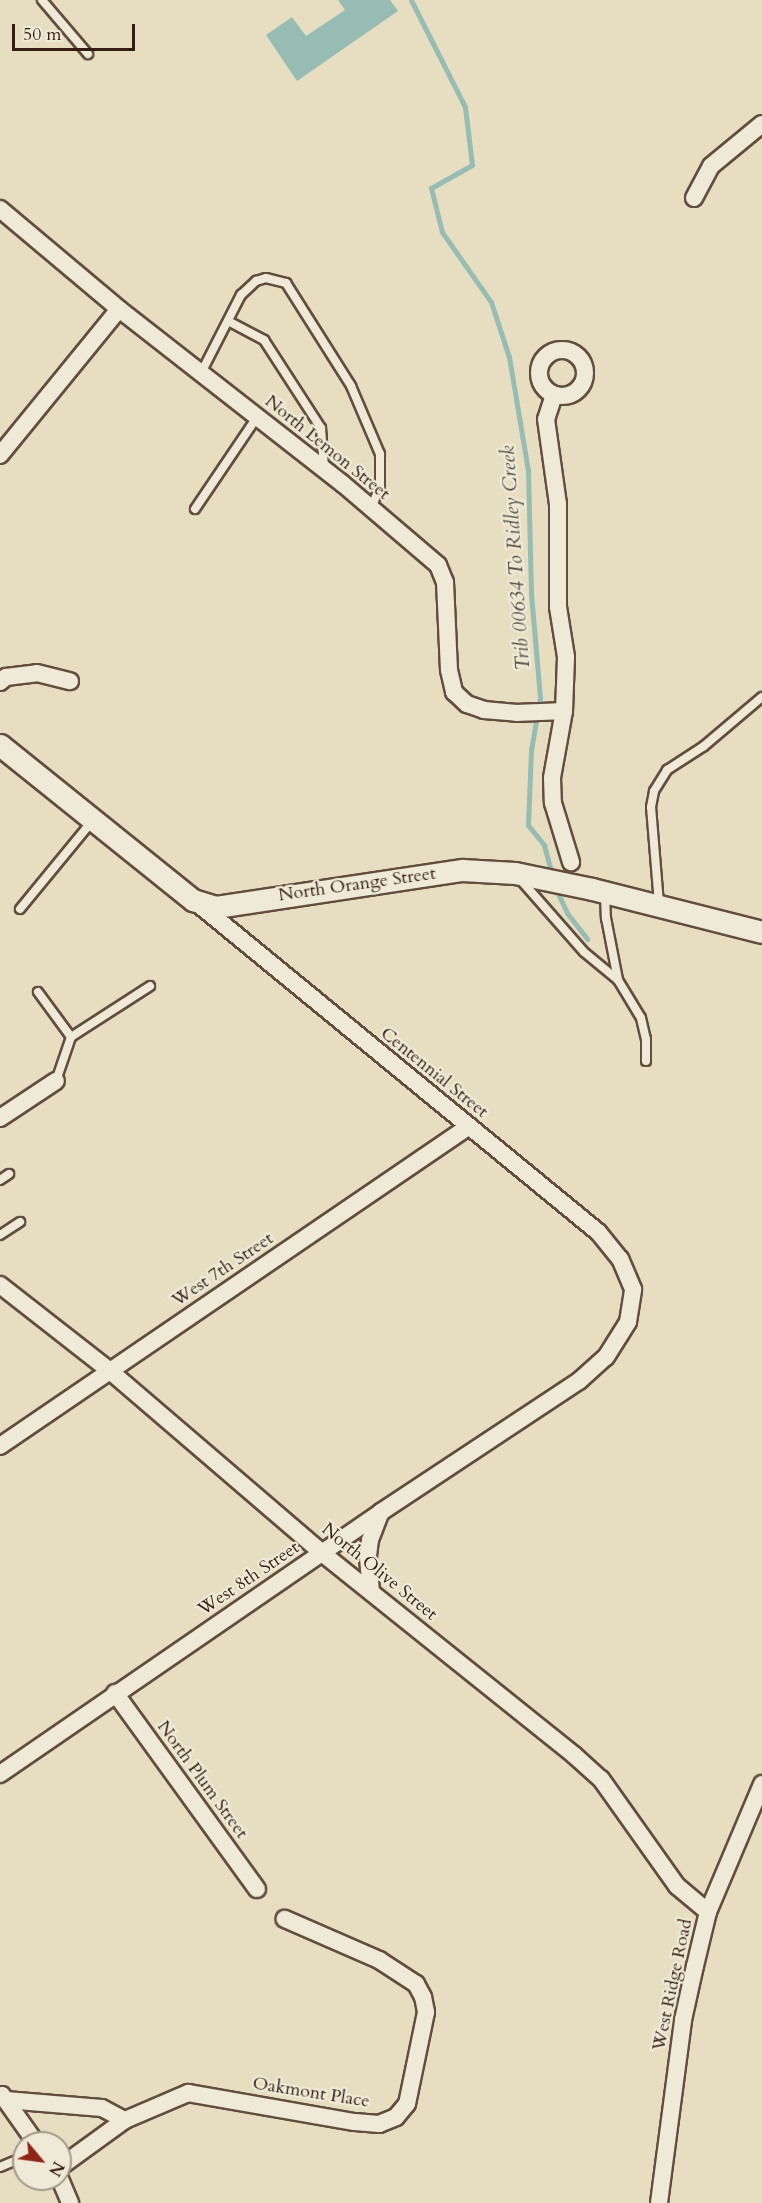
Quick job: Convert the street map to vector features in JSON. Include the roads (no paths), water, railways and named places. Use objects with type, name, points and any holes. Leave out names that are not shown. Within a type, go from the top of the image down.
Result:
[{"type":"street","points":[[694,198],[711,166],[762,124]]},
{"type":"street","name":"North Lemon Street","points":[[0,209],[119,309],[324,469],[438,566],[446,582],[449,670],[454,692],[467,704],[484,710],[517,713],[564,711]]},
{"type":"street","points":[[0,455],[119,309]]},
{"type":"street","points":[[554,394],[546,419],[558,504],[558,607],[566,657],[564,711],[552,778],[553,803],[571,862]]},
{"type":"street","points":[[0,681],[6,677],[37,673],[70,681]]},
{"type":"street","name":"North Orange Street","points":[[0,745],[193,900],[216,907],[462,870],[515,873],[605,892],[762,932]]},
{"type":"street","name":"Centennial Street","points":[[193,900],[598,1232],[620,1259],[633,1289]]},
{"type":"street","points":[[1,1116],[56,1081]]},
{"type":"street","name":"West 7th Street","points":[[0,1446],[468,1127]]},
{"type":"street","name":"North Olive Street","points":[[0,1285],[110,1371],[322,1553],[601,1779],[677,1886],[708,1912]]},
{"type":"street","name":"West 8th Street","points":[[0,1774],[381,1512],[579,1382],[606,1357],[628,1322],[633,1289]]},
{"type":"street","points":[[371,1592],[368,1556],[370,1540],[381,1512]]},
{"type":"street","name":"North Plum Street","points":[[115,1693],[257,1889]]},
{"type":"street","name":"West Ridge Road","points":[[659,2203],[683,2020],[708,1912],[762,1784]]},
{"type":"street","name":"Oakmont Place","points":[[72,2158],[124,2120],[188,2093],[379,2124],[396,2118],[406,2104],[426,2012],[423,1997],[416,1984],[379,1960],[285,1919]]},
{"type":"street","points":[[3,2096],[102,2108],[124,2120]]},
{"type":"street","points":[[3,2096],[28,2131]]},
{"type":"lane","points":[[42,0],[53,10],[88,54]]},
{"type":"lane","points":[[201,373],[241,295],[256,280],[266,278],[286,283],[351,386],[380,454],[380,487],[371,508]]},
{"type":"lane","points":[[228,321],[264,340],[321,428],[324,469]]},
{"type":"lane","points":[[195,509],[257,417]]},
{"type":"lane","points":[[659,907],[651,807],[654,791],[667,770],[704,746],[762,697]]},
{"type":"lane","points":[[21,909],[93,820]]},
{"type":"lane","points":[[515,873],[584,952],[618,980]]},
{"type":"lane","points":[[605,892],[606,918],[618,980],[640,1018],[646,1039],[646,1061]]},
{"type":"lane","points":[[56,1081],[71,1037],[150,986]]},
{"type":"lane","points":[[38,992],[71,1037]]},
{"type":"lane","points":[[0,1180],[9,1174]]},
{"type":"lane","points":[[0,1235],[20,1222]]},
{"type":"water","points":[[338,0],[390,0],[398,11],[297,81],[266,35],[292,17],[306,36],[345,10]]},
{"type":"waterway","name":"Trib 00634 To Ridley Creek","points":[[411,0],[465,107],[472,165],[431,188],[442,232],[491,302],[509,357],[528,470],[531,593],[540,698],[531,750],[528,825],[544,845],[552,875]]},
{"type":"waterway","name":"Trib 00634 To Ridley Creek","points":[[555,887],[567,913],[587,939]]}]
